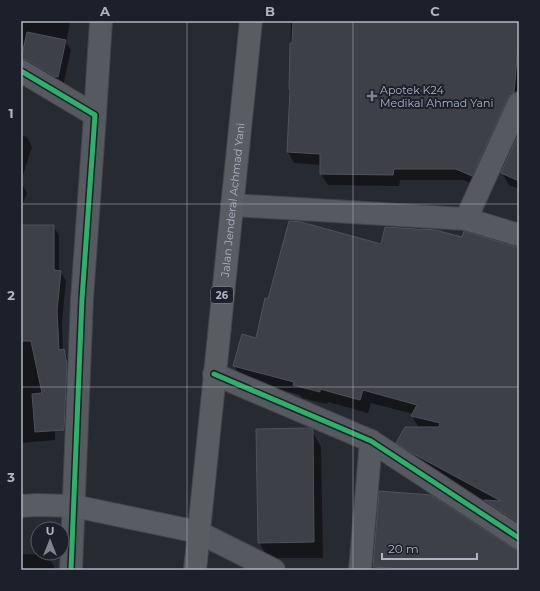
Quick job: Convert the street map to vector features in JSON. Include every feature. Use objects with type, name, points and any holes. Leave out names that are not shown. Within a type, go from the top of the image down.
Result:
[{"type":"highway","name":"Jalan Jenderal Achmad Yani","points":[[194,570],[251,21]]},
{"type":"main road","points":[[21,506],[74,506],[198,532]]},
{"type":"street","points":[[71,570],[82,299],[101,21]]},
{"type":"street","points":[[21,71],[95,115]]},
{"type":"street","points":[[466,218],[519,103]]},
{"type":"street","points":[[232,205],[466,218],[519,236]]},
{"type":"street","points":[[214,374],[371,441],[519,538]]},
{"type":"street","points":[[360,570],[371,441]]},
{"type":"street","points":[[198,532],[274,570]]},
{"type":"building","points":[[293,21],[519,21],[514,92],[511,93],[508,98],[472,176],[456,169],[394,169],[393,175],[320,174],[320,154],[287,152],[290,89],[290,43],[292,43]]},
{"type":"building","points":[[27,32],[66,40],[58,77],[27,60],[21,59]]},
{"type":"building","points":[[519,136],[519,181],[501,173]]},
{"type":"building","points":[[289,221],[301,222],[381,244],[385,227],[435,230],[462,237],[464,231],[519,247],[519,523],[484,500],[501,501],[396,443],[405,427],[439,427],[440,423],[411,416],[417,405],[363,390],[360,400],[320,389],[320,392],[293,385],[294,382],[233,366],[242,334],[256,338],[265,298],[268,299]]},
{"type":"building","points":[[21,225],[54,225],[54,270],[61,271],[57,311],[59,350],[64,349],[67,364],[64,430],[35,432],[32,394],[42,393],[31,341],[22,341]]},
{"type":"building","points":[[309,428],[313,430],[314,542],[258,543],[256,429]]},
{"type":"building","points":[[379,491],[431,495],[512,548],[519,550],[519,570],[420,570],[373,567]]},
{"type":"cycle path","points":[[21,71],[95,115],[82,299],[71,570]]},
{"type":"cycle path","points":[[214,374],[371,441],[519,538]]},
{"type":"place","name":"Apotek K24 Medikal Ahmad Yani","points":[[372,96]]}]
